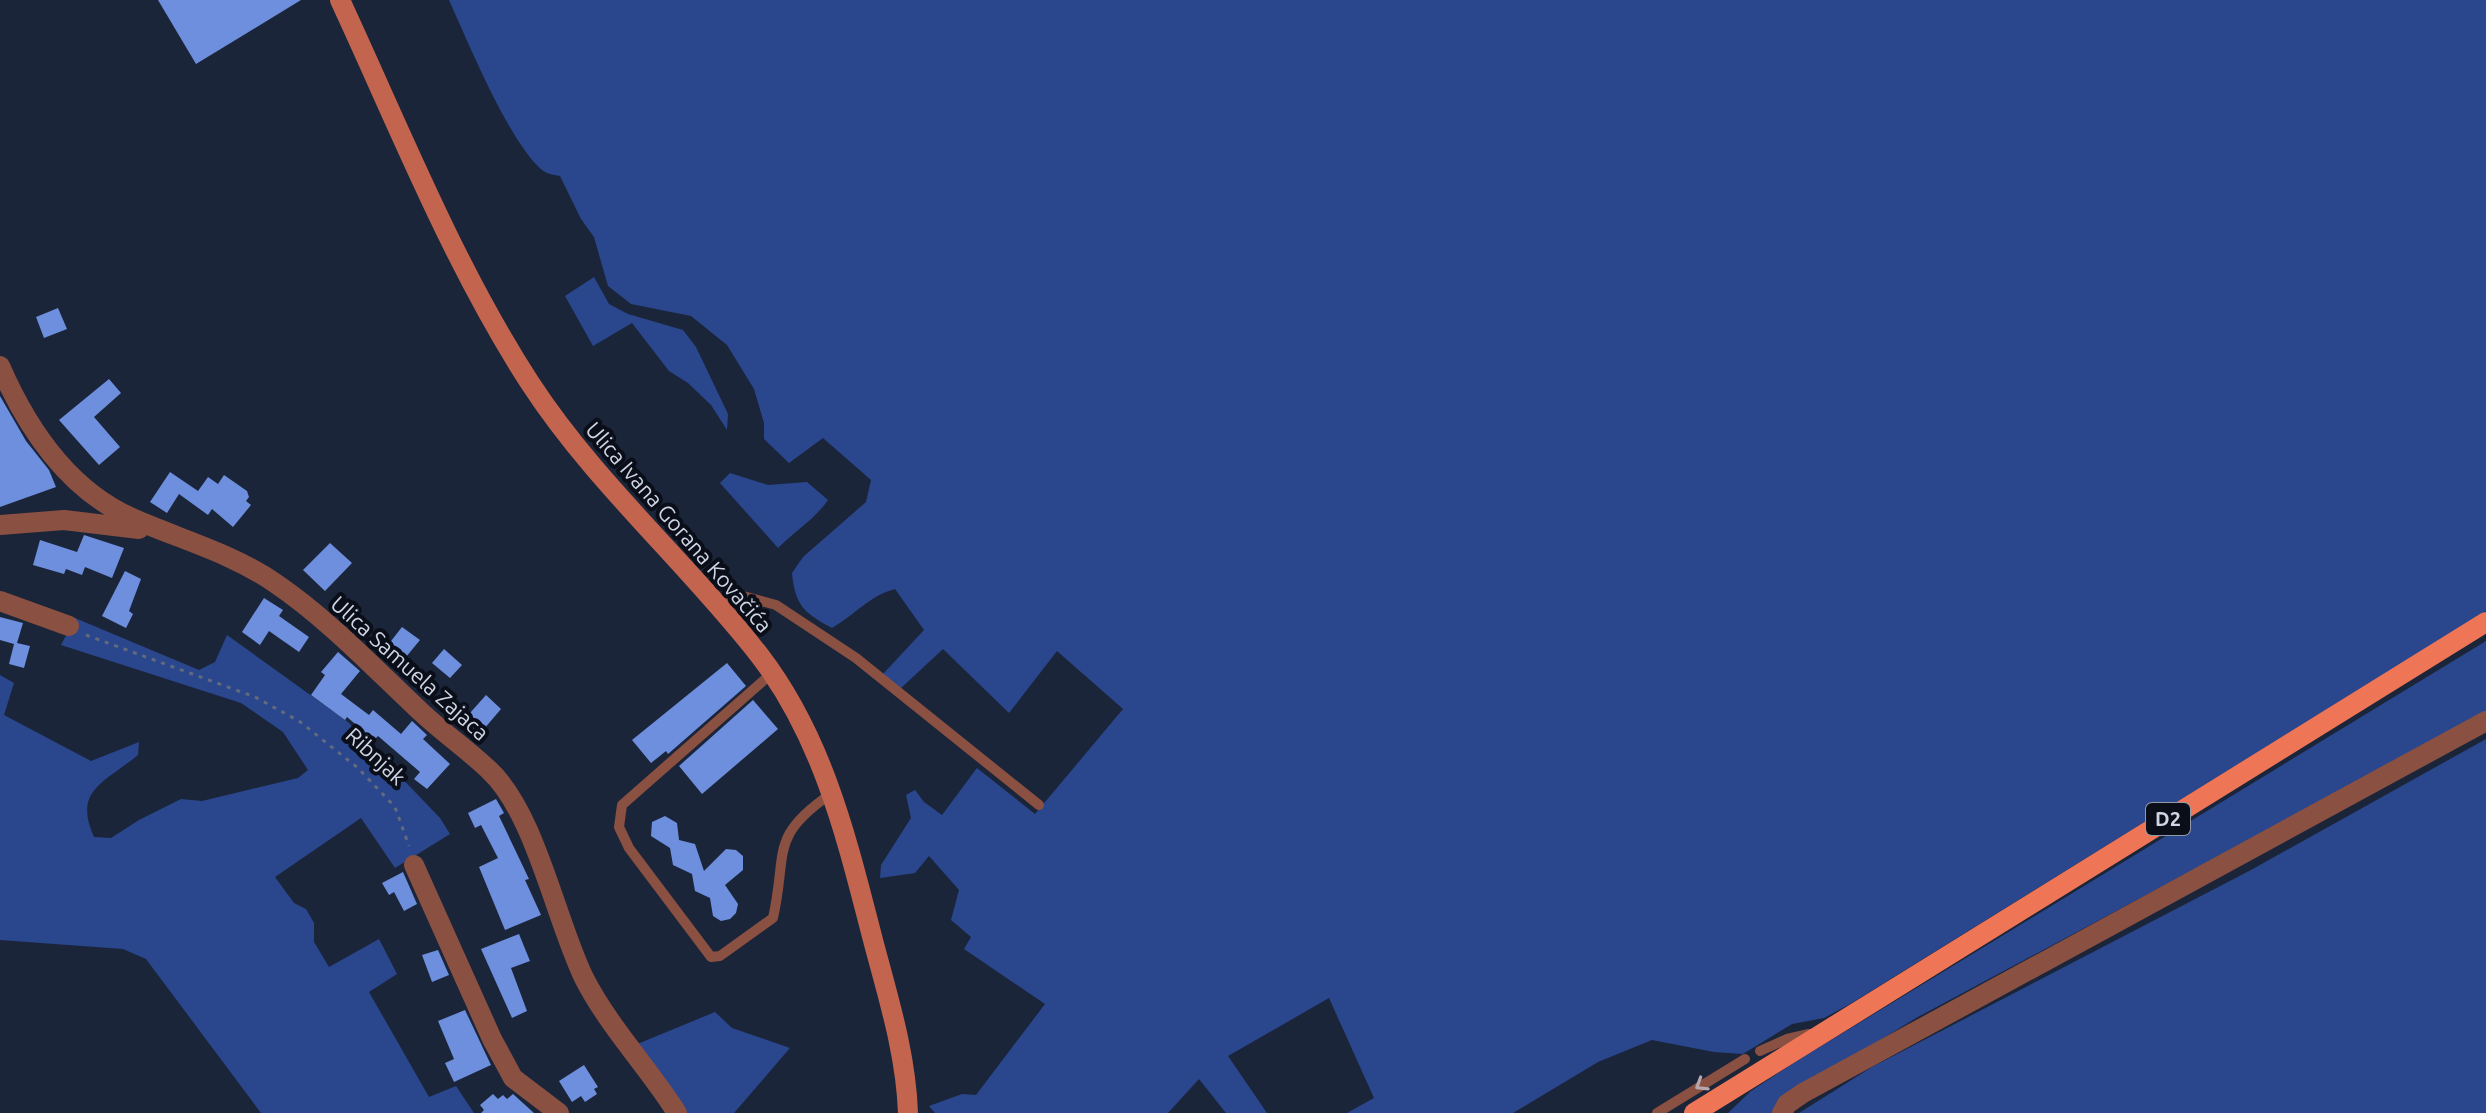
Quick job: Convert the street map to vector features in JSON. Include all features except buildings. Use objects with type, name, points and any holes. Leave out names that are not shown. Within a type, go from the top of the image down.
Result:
[{"type":"main road","name":"Ulica Ivana Gorana Kovačića","points":[[340,0],[468,272],[529,382],[579,450],[771,674],[813,746],[833,792],[901,1046],[908,1113]]},
{"type":"main road","name":"D2","points":[[1694,1113],[2486,622]]},
{"type":"main road","name":"D2","points":[[1723,1113],[1744,1084]]},
{"type":"main road","points":[[907,1086],[922,1113]]},
{"type":"street","name":"Ulica Samuela Zajaca","points":[[0,366],[32,425],[76,483],[99,500],[221,554],[273,581],[318,615],[490,771],[505,788],[526,831],[584,978],[614,1026],[677,1113]]},
{"type":"street","points":[[0,525],[64,520],[134,529],[157,528]]},
{"type":"street","points":[[0,601],[69,626]]},
{"type":"street","points":[[1782,1113],[1787,1104],[1843,1070],[2486,721]]},
{"type":"street","points":[[414,865],[492,1039],[513,1078],[559,1113]]},
{"type":"lane","points":[[714,604],[743,596],[776,605],[856,658],[1039,805]]},
{"type":"lane","points":[[771,674],[622,805],[619,827],[629,848],[711,957],[720,956],[773,918],[780,889],[782,844],[797,820],[833,792]]},
{"type":"lane","points":[[1760,1051],[1787,1039],[1831,1030]]},
{"type":"lane","points":[[1657,1113],[1745,1059]]},
{"type":"path","name":"Ribnjak","points":[[69,626],[99,642],[255,697],[299,721],[358,768],[395,807],[414,865]]},
{"type":"shaded area","points":[[449,0],[2486,0],[2486,611],[1850,1004],[1824,1018],[1792,1024],[1743,1054],[1714,1052],[1652,1040],[1598,1062],[1513,1113],[1347,1113],[1374,1098],[1329,998],[1228,1056],[1267,1113],[1226,1113],[1199,1079],[1168,1113],[935,1113],[929,1106],[962,1094],[976,1095],[1045,1004],[964,949],[971,937],[951,920],[959,890],[929,856],[915,873],[880,878],[881,865],[911,818],[906,795],[915,790],[924,802],[942,815],[977,768],[1035,814],[1123,709],[1057,651],[1009,713],[943,649],[900,689],[883,674],[924,630],[895,589],[870,601],[832,628],[814,618],[803,607],[792,573],[803,557],[866,502],[871,480],[823,438],[789,463],[764,439],[764,423],[754,389],[727,345],[691,316],[631,304],[608,286],[594,237],[581,219],[560,176],[542,170],[516,138],[490,90]]},
{"type":"shaded area","points":[[594,277],[609,304],[628,314],[683,330],[696,347],[728,414],[727,430],[711,405],[688,383],[669,371],[632,323],[593,346],[565,296]]},
{"type":"shaded area","points":[[730,473],[768,485],[807,482],[828,500],[778,548],[720,483]]},
{"type":"shaded area","points":[[75,618],[199,670],[215,662],[227,635],[348,722],[440,818],[450,834],[395,868],[361,818],[275,877],[294,903],[306,909],[314,923],[314,942],[329,967],[379,939],[397,974],[369,992],[429,1097],[456,1086],[474,1113],[261,1113],[146,959],[123,949],[0,940],[0,675],[14,683],[4,715],[91,761],[139,742],[138,755],[95,789],[90,798],[88,821],[94,837],[111,838],[181,799],[202,801],[298,778],[308,770],[283,732],[241,703],[61,645]]},
{"type":"shaded area","points":[[2486,641],[2486,713],[1916,1018],[1784,1099],[1776,1113],[1728,1113],[1751,1091],[1800,1059]]},
{"type":"shaded area","points":[[2486,739],[2486,1113],[1799,1113],[1872,1067],[2251,870]]},
{"type":"shaded area","points":[[715,1012],[732,1028],[790,1048],[734,1113],[683,1113],[635,1045]]}]
